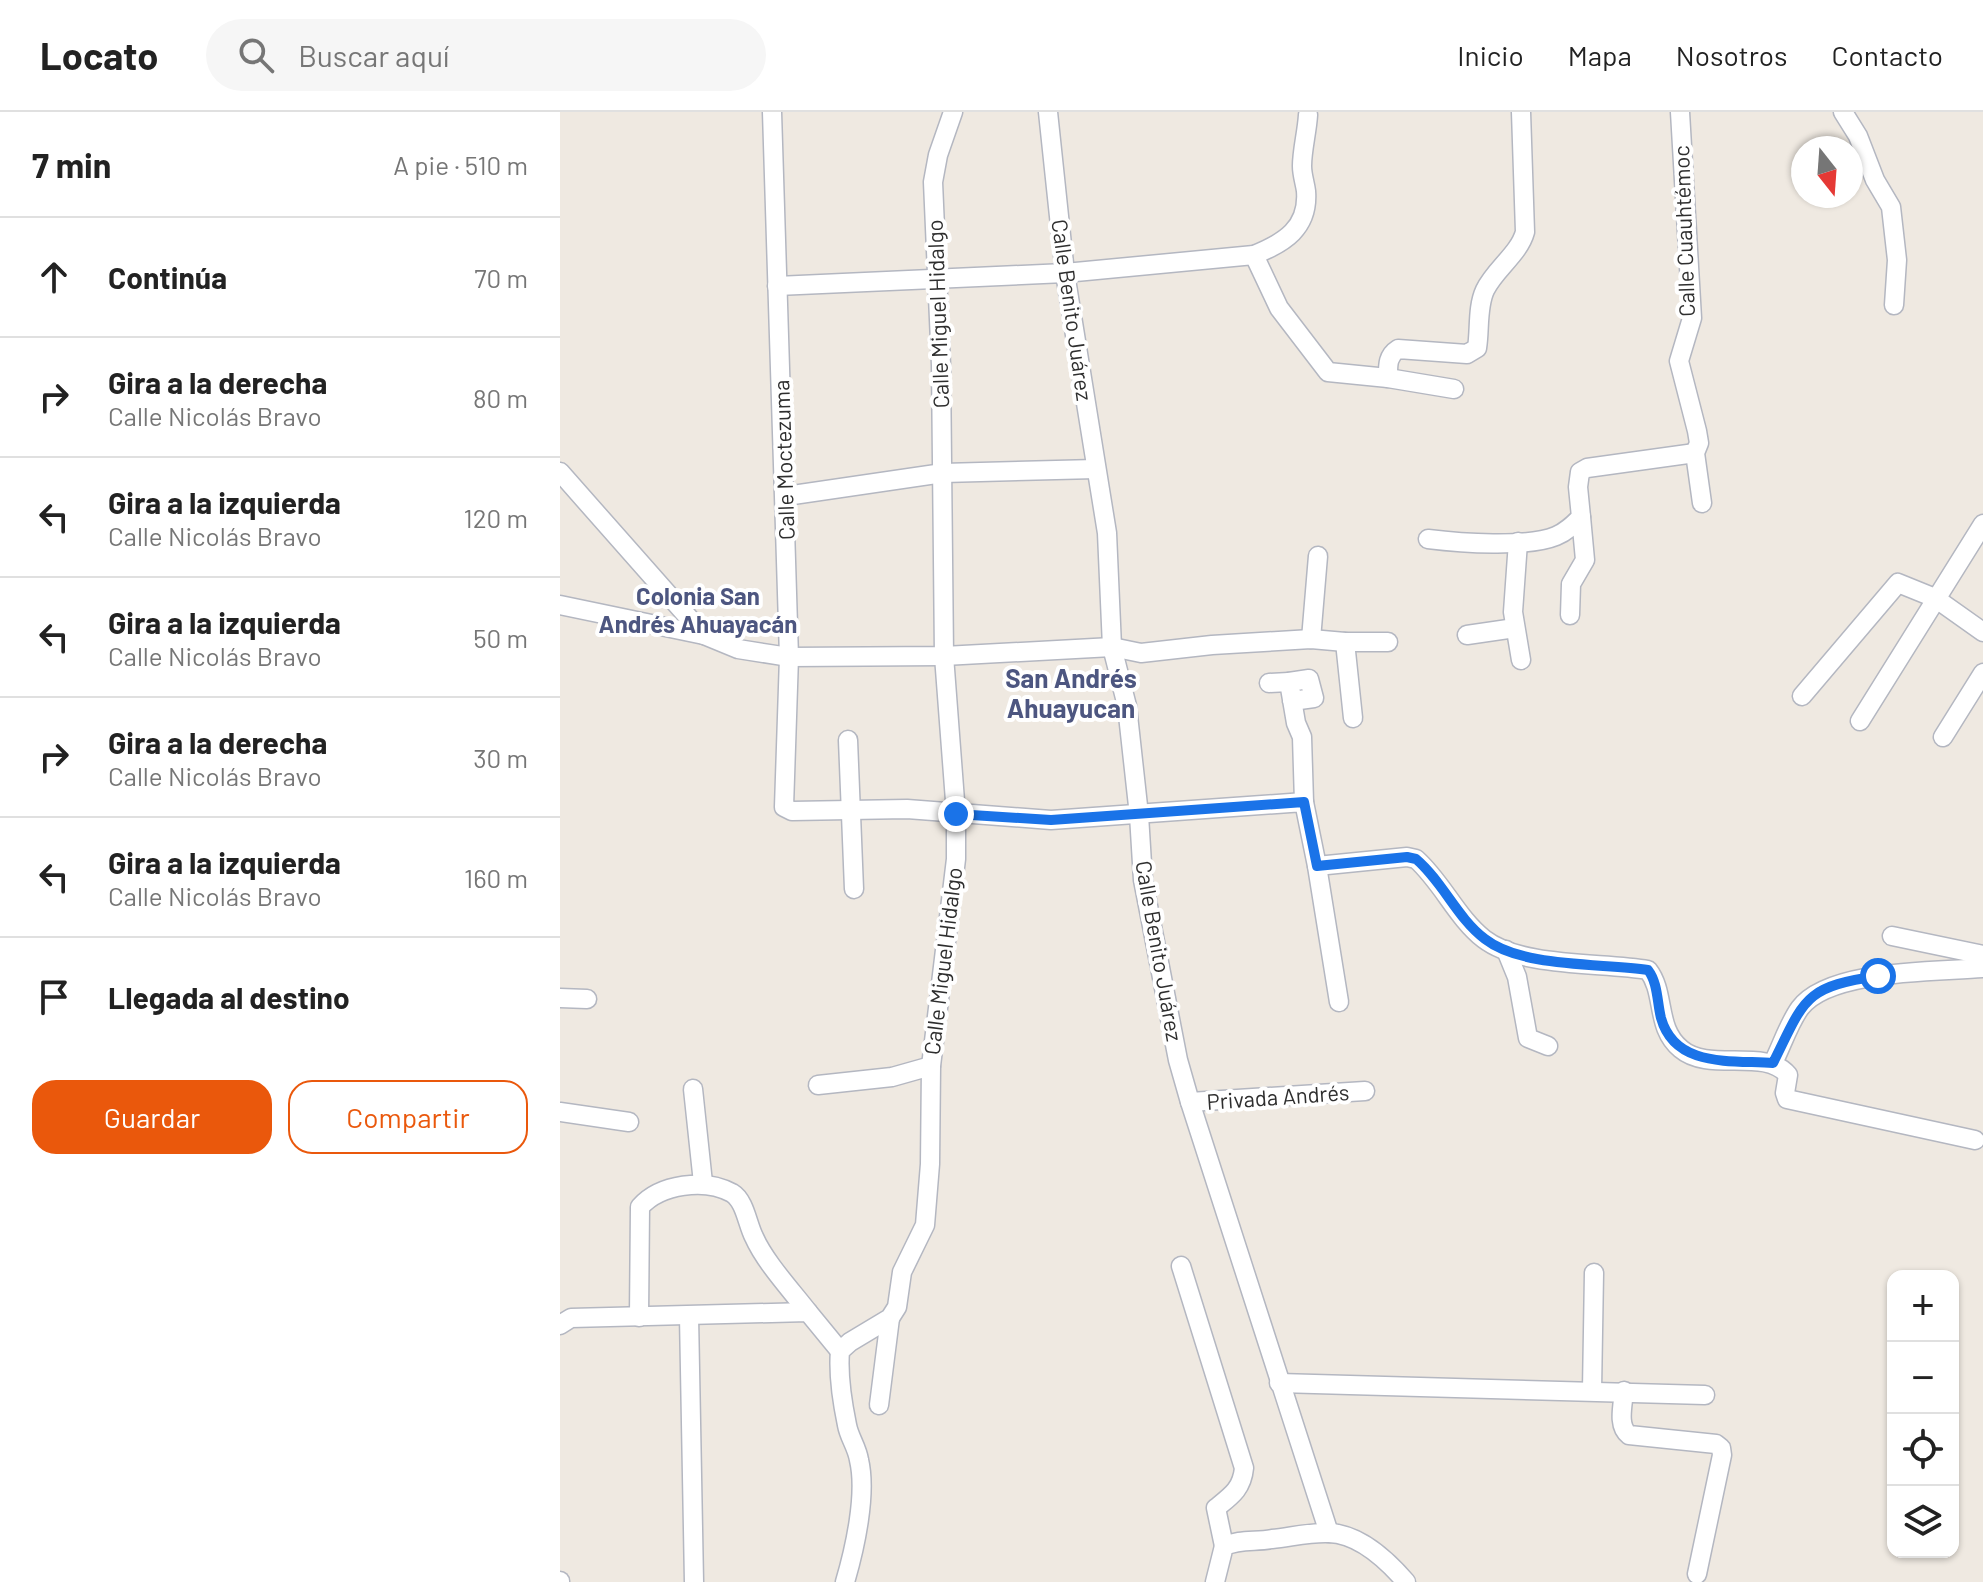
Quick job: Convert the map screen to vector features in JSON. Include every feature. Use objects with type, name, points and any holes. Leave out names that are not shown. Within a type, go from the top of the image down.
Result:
[{"type":"street","name":"Calle Moctezuma","points":[[772,112],[789,657],[784,807],[792,811],[850,811]]},
{"type":"street","name":"Calle Miguel Hidalgo","points":[[879,1405],[890,1318],[897,1307],[902,1272],[925,1225],[930,1164],[931,1066],[956,859],[956,814],[944,656],[943,473],[933,182],[938,155],[953,112]]},
{"type":"street","name":"Calle Benito Juárez","points":[[1048,112],[1065,273],[1107,533],[1112,647],[1127,706],[1148,915],[1178,1060],[1190,1102],[1329,1533]]},
{"type":"street","points":[[1388,378],[1388,360],[1398,349],[1467,354],[1477,348],[1482,297],[1499,267],[1522,245],[1525,232],[1521,112]]},
{"type":"street","name":"Calle Cuauhtémoc","points":[[1680,112],[1692,318],[1679,361],[1699,443],[1695,453],[1702,503]]},
{"type":"street","points":[[1843,112],[1858,136],[1875,180],[1891,207],[1897,260],[1894,305]]},
{"type":"street","points":[[777,286],[1065,273],[1254,255],[1290,237],[1305,209],[1302,160],[1308,115]]},
{"type":"street","points":[[1254,255],[1279,308],[1328,372],[1454,389]]},
{"type":"street","points":[[1570,615],[1571,584],[1585,560],[1578,487],[1580,472],[1587,468],[1695,453]]},
{"type":"street","points":[[786,496],[943,473],[1096,469]]},
{"type":"street","points":[[560,472],[704,635]]},
{"type":"street","points":[[1428,539],[1455,543],[1518,542],[1554,537],[1568,530],[1581,517]]},
{"type":"street","points":[[1860,721],[1983,524]]},
{"type":"street","points":[[1518,542],[1513,612],[1521,660]]},
{"type":"street","points":[[1311,639],[1318,556]]},
{"type":"street","points":[[1802,696],[1898,583],[1935,598],[1983,632]]},
{"type":"street","points":[[560,605],[704,635],[738,649],[789,657],[944,656],[1112,647],[1141,653],[1311,639],[1388,642]]},
{"type":"street","points":[[1467,635],[1515,628]]},
{"type":"street","points":[[1345,642],[1353,718]]},
{"type":"street","points":[[1943,737],[1983,673]]},
{"type":"street","points":[[1269,683],[1314,698],[1349,693]]},
{"type":"street","points":[[1290,692],[1302,737],[1304,802],[1339,1002]]},
{"type":"street","points":[[848,740],[854,889]]},
{"type":"street","points":[[850,811],[907,809],[1051,820],[1304,802]]},
{"type":"street","points":[[1317,866],[1407,857],[1416,859],[1485,940],[1506,950],[1581,965],[1648,970],[1653,976],[1662,1021],[1671,1040],[1684,1052],[1702,1059],[1773,1063],[1788,1075],[1787,1099],[1975,1140]]},
{"type":"street","points":[[1892,936],[1983,955]]},
{"type":"street","points":[[1506,950],[1517,977],[1528,1038],[1548,1046]]},
{"type":"street","points":[[1773,1063],[1800,1007],[1816,992],[1839,982],[1865,978],[1983,968]]},
{"type":"street","points":[[560,998],[587,999]]},
{"type":"street","points":[[818,1085],[892,1077],[931,1066]]},
{"type":"street","points":[[693,1089],[703,1183]]},
{"type":"street","name":"Privada Andrés","points":[[1190,1102],[1365,1091]]},
{"type":"street","points":[[560,1112],[629,1122]]},
{"type":"street","points":[[639,1317],[640,1207],[656,1192],[703,1183],[734,1194],[743,1208],[754,1239],[840,1351],[847,1427],[859,1458],[862,1481],[852,1556],[845,1582]]},
{"type":"street","points":[[1181,1266],[1244,1468],[1243,1482],[1235,1494],[1216,1508],[1224,1546],[1215,1582]]},
{"type":"street","points":[[1592,1390],[1594,1273]]},
{"type":"street","points":[[564,1321],[808,1312]]},
{"type":"street","points":[[689,1316],[694,1582]]},
{"type":"street","points":[[840,1351],[890,1318]]},
{"type":"street","points":[[1279,1383],[1705,1395]]},
{"type":"street","points":[[1624,1391],[1622,1426],[1629,1435],[1716,1444],[1721,1448],[1697,1574]]},
{"type":"street","points":[[1224,1546],[1237,1540],[1263,1541],[1329,1533],[1363,1544],[1381,1556],[1406,1582]]},
{"type":"district","name":"Colonia San Andrés Ahuayacán","points":[[698,611]]},
{"type":"district","name":"San Andrés Ahuayucan","points":[[1071,694]]},
{"type":"route","points":[[956,814],[1051,820],[1304,802],[1317,866],[1407,857],[1416,859],[1426,867],[1485,940],[1529,956],[1581,965],[1648,970],[1653,976],[1662,1021],[1671,1040],[1684,1052],[1702,1059],[1773,1063],[1800,1007],[1816,992],[1839,982],[1878,976]]}]
